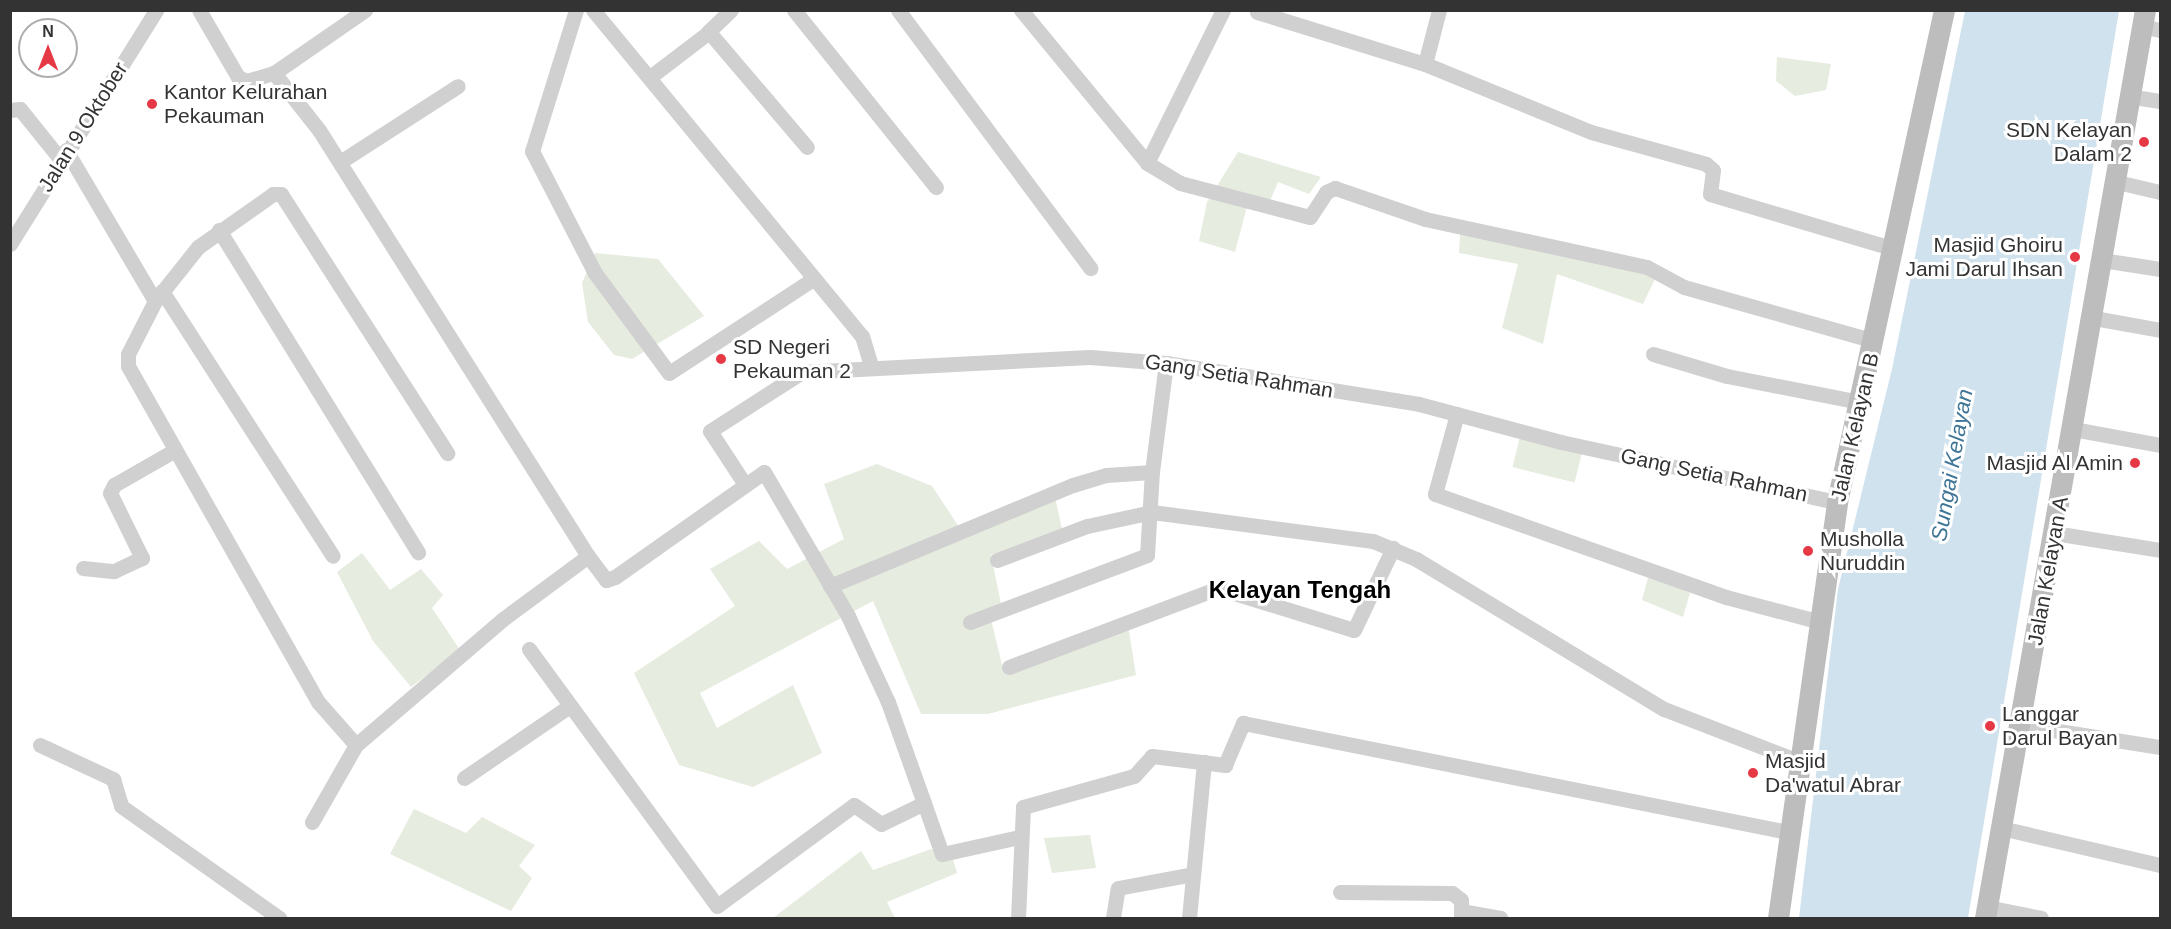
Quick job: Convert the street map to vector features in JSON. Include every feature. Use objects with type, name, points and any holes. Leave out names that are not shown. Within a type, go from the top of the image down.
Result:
[{"type":"street","name":"Jalan 9 Oktober","points":[[10,244],[156,10]]},
{"type":"street","points":[[199,10],[242,81],[274,73],[365,10]]},
{"type":"street","points":[[576,10],[532,151],[595,273],[669,373],[813,279]]},
{"type":"street","points":[[593,10],[650,76],[813,279],[862,336],[871,365]]},
{"type":"street","points":[[650,76],[708,32],[731,10]]},
{"type":"street","points":[[794,10],[936,187]]},
{"type":"street","points":[[898,10],[1090,268]]},
{"type":"street","points":[[1021,10],[1147,163],[1180,183],[1310,217],[1326,192],[1335,188],[1425,219],[1647,267],[1684,287],[1875,341]]},
{"type":"street","points":[[1147,163],[1223,10]]},
{"type":"street","points":[[1425,64],[1439,10]]},
{"type":"street","name":"Jalan Kelayan B","points":[[1782,918],[1788,832],[1817,621],[1837,502],[1875,341],[1944,10]]},
{"type":"street","points":[[1256,11],[1425,64],[1591,132],[1712,167],[1710,194],[1895,249]]},
{"type":"street","name":"Jalan Kelayan A","points":[[1986,913],[2094,318],[2113,181],[2128,96],[2149,22]]},
{"type":"street","points":[[708,32],[807,147]]},
{"type":"street","points":[[274,73],[340,162],[588,556],[610,579],[744,483],[769,475],[830,586],[888,702],[942,854],[1019,837]]},
{"type":"street","points":[[340,162],[458,86]]},
{"type":"street","points":[[2128,96],[2160,101]]},
{"type":"street","points":[[10,110],[20,109],[64,155],[333,556]]},
{"type":"street","points":[[2113,181],[2160,192]]},
{"type":"street","points":[[356,745],[319,703],[127,361],[159,296],[219,230],[281,194],[447,453]]},
{"type":"street","points":[[219,230],[418,552]]},
{"type":"street","points":[[2102,260],[2160,269]]},
{"type":"street","points":[[2094,318],[2160,330]]},
{"type":"street","points":[[1653,354],[1727,376],[1860,402]]},
{"type":"street","name":"Gang Setia Rahman","points":[[744,483],[710,431],[802,372],[871,365],[1090,357],[1166,363],[1457,414],[1837,502]]},
{"type":"street","points":[[969,622],[1145,557],[1152,512],[1152,472],[1166,363]]},
{"type":"street","points":[[1457,414],[1436,494],[1726,597],[1817,621]]},
{"type":"street","points":[[2073,429],[2160,445]]},
{"type":"street","points":[[83,568],[114,571],[142,558],[110,493],[175,450]]},
{"type":"street","points":[[830,586],[1073,485],[1106,475],[1152,472]]},
{"type":"street","points":[[998,560],[1087,526],[1152,512],[1327,533],[1393,548],[1664,709],[1798,760]]},
{"type":"street","points":[[2054,533],[2160,550]]},
{"type":"street","points":[[1009,667],[1218,588],[1354,630],[1393,548]]},
{"type":"street","points":[[312,822],[356,745],[502,619],[588,556]]},
{"type":"street","points":[[529,649],[568,707],[717,906],[725,905],[850,806],[858,805],[871,822],[881,824],[924,803]]},
{"type":"street","points":[[464,778],[568,707]]},
{"type":"street","points":[[1018,918],[1020,812],[1028,804],[1134,776],[1152,756],[1229,764],[1238,726],[1248,723],[1788,832]]},
{"type":"street","points":[[2021,725],[2160,747]]},
{"type":"street","points":[[40,745],[113,779],[121,806],[279,918]]},
{"type":"street","points":[[1189,918],[1204,762]]},
{"type":"street","points":[[2001,828],[2160,865]]},
{"type":"street","points":[[1113,918],[1118,888],[1193,874]]},
{"type":"street","points":[[1340,892],[1452,893],[1461,900],[1461,915],[1500,918]]},
{"type":"street","points":[[1986,913],[2041,918]]},
{"type":"shaded area","points":[[1777,57],[1831,64],[1826,90],[1795,96],[1776,81]]},
{"type":"shaded area","points":[[1238,152],[1321,177],[1309,194],[1278,182],[1270,201],[1249,199],[1235,252],[1199,241],[1207,202]]},
{"type":"shaded area","points":[[1460,235],[1488,236],[1656,277],[1643,304],[1557,274],[1543,344],[1502,328],[1518,264],[1459,253]]},
{"type":"shaded area","points":[[595,253],[658,259],[704,316],[632,359],[614,355],[588,322],[582,283]]},
{"type":"shaded area","points":[[1520,437],[1582,452],[1575,483],[1513,467]]},
{"type":"shaded area","points":[[877,464],[932,486],[965,536],[1055,497],[1062,529],[991,555],[1001,604],[989,611],[1003,669],[1128,625],[1136,675],[988,714],[921,714],[873,601],[700,693],[717,728],[793,685],[822,753],[753,787],[679,765],[634,673],[735,606],[710,569],[759,541],[787,569],[844,539],[824,484]]},
{"type":"shaded area","points":[[362,553],[390,590],[421,569],[443,595],[432,608],[460,650],[411,687],[373,641],[337,572]]},
{"type":"shaded area","points":[[1649,574],[1690,593],[1683,617],[1642,600]]},
{"type":"shaded area","points":[[414,809],[466,833],[482,817],[535,845],[519,866],[532,878],[511,911],[390,854]]},
{"type":"shaded area","points":[[1090,835],[1096,868],[1052,873],[1044,838]]},
{"type":"shaded area","points":[[931,849],[952,856],[957,873],[887,902],[895,918],[773,918],[861,851],[873,870]]},
{"type":"water","name":"Sungai Kelayan","points":[[1965,11],[2119,11],[1968,918],[1799,918],[1838,589],[1892,369]]},
{"type":"place","name":"Kantor Kelurahan Pekauman","points":[[152,104]]},
{"type":"place","name":"SDN Kelayan Dalam 2","points":[[2144,142]]},
{"type":"place","name":"Masjid Ghoiru Jami Darul Ihsan","points":[[2075,257]]},
{"type":"place","name":"SD Negeri Pekauman 2","points":[[721,359]]},
{"type":"place","name":"Masjid Al Amin","points":[[2135,463]]},
{"type":"place","name":"Musholla Nuruddin","points":[[1808,551]]},
{"type":"place","name":"Langgar Darul Bayan","points":[[1990,726]]},
{"type":"place","name":"Masjid Da'watul Abrar","points":[[1753,773]]},
{"type":"district","name":"Kelayan Tengah","points":[[1300,590]]}]
